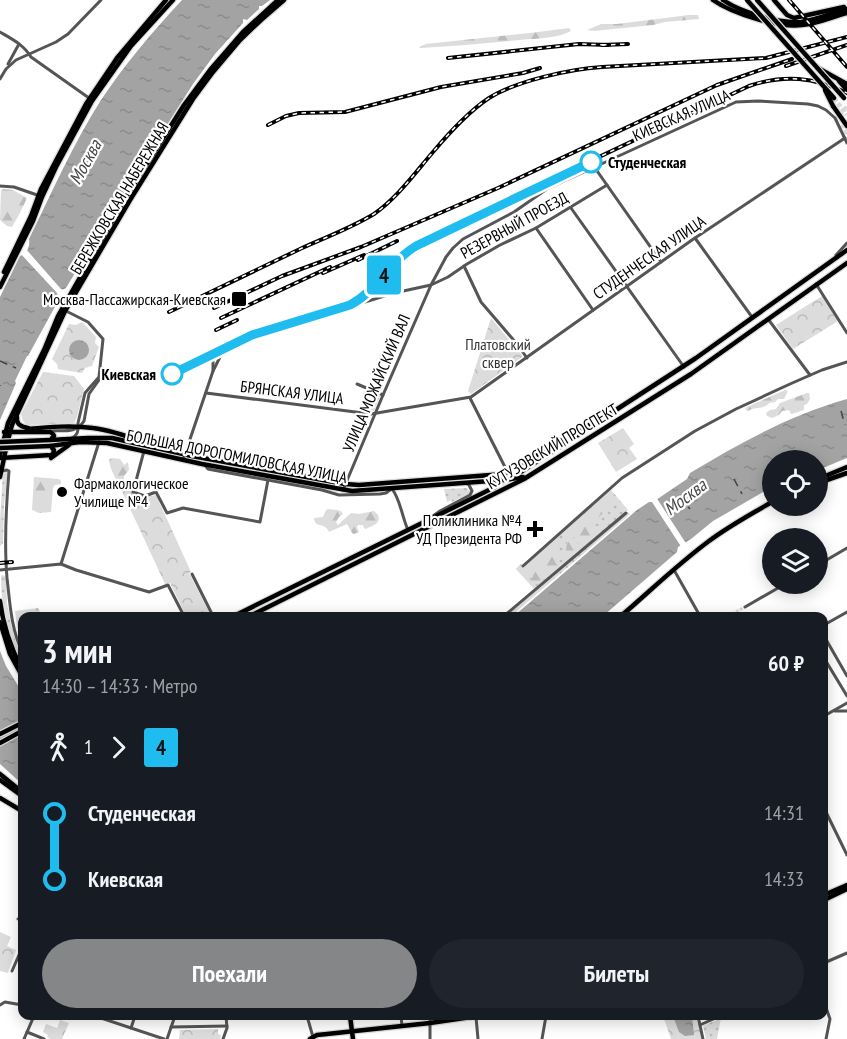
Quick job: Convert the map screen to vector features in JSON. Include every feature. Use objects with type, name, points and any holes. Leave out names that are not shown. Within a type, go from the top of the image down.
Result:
[{"type":"main road","points":[[0,280],[66,138],[117,58],[166,0]]},
{"type":"main road","points":[[90,100],[126,53],[172,0]]},
{"type":"main road","name":"БЕРЕЖКОВСКАЯ НАБЕРЕЖНАЯ","points":[[72,295],[126,197],[197,86],[243,32],[278,0]]},
{"type":"main road","name":"БЕРЕЖКОВСКАЯ НАБЕРЕЖНАЯ","points":[[8,431],[63,310],[201,88],[240,40],[284,0]]},
{"type":"main road","points":[[714,0],[747,16],[789,25],[806,25],[847,10]]},
{"type":"main road","points":[[723,0],[746,12],[793,22],[804,22],[847,10]]},
{"type":"main road","points":[[747,0],[834,98]]},
{"type":"main road","points":[[757,0],[846,100]]},
{"type":"main road","points":[[776,2],[787,15],[794,18],[830,9],[847,10]]},
{"type":"main road","points":[[818,68],[847,84]]},
{"type":"main road","points":[[836,78],[847,90]]},
{"type":"main road","points":[[821,82],[833,106],[847,126]]},
{"type":"main road","points":[[0,287],[33,220],[40,196]]},
{"type":"main road","name":"КУТУЗОВСКИЙ ПРОСПЕКТ","points":[[519,473],[684,367],[847,250]]},
{"type":"main road","name":"КУТУЗОВСКИЙ ПРОСПЕКТ","points":[[258,612],[489,498],[536,471],[691,374],[847,263]]},
{"type":"main road","name":"БЕРЕЖКОВСКАЯ НАБЕРЕЖНАЯ","points":[[8,431],[63,310]]},
{"type":"main road","points":[[18,413],[18,424],[31,429]]},
{"type":"main road","name":"КУТУЗОВСКИЙ ПРОСПЕКТ","points":[[508,473],[606,416]]},
{"type":"main road","points":[[8,431],[79,427],[110,431],[156,447]]},
{"type":"main road","points":[[8,431],[53,434],[50,443]]},
{"type":"main road","points":[[0,477],[1,457],[8,431]]},
{"type":"main road","name":"БОЛЬШАЯ ДОРОГОМИЛОВСКАЯ УЛИЦА","points":[[50,443],[70,438],[108,438],[156,447],[184,457]]},
{"type":"main road","points":[[0,442],[50,443]]},
{"type":"main road","points":[[1,457],[52,457],[68,446],[80,442]]},
{"type":"main road","name":"БОЛЬШАЯ ДОРОГОМИЛОВСКАЯ УЛИЦА","points":[[50,443],[99,442],[357,491],[516,479],[536,471]]},
{"type":"main road","points":[[0,448],[50,443]]},
{"type":"main road","points":[[39,457],[52,455],[54,450],[50,443]]},
{"type":"main road","points":[[828,476],[847,467]]},
{"type":"main road","name":"БОЛЬШАЯ ДОРОГОМИЛОВСКАЯ УЛИЦА","points":[[344,487],[508,473]]},
{"type":"main road","points":[[828,478],[847,473]]},
{"type":"main road","name":"КУТУЗОВСКИЙ ПРОСПЕКТ","points":[[242,612],[495,487]]},
{"type":"main road","points":[[626,612],[687,558],[724,531],[762,508]]},
{"type":"main road","points":[[0,601],[10,645],[18,662]]},
{"type":"main road","points":[[0,622],[10,654],[18,669]]},
{"type":"main road","points":[[0,734],[18,725]]},
{"type":"main road","points":[[0,743],[18,734]]},
{"type":"main road","points":[[0,774],[18,789]]},
{"type":"main road","points":[[0,780],[18,793]]},
{"type":"main road","points":[[0,799],[18,810]]},
{"type":"main road","points":[[828,895],[847,887]]},
{"type":"main road","points":[[352,1020],[354,1039]]},
{"type":"main road","points":[[311,1038],[321,1034],[450,1020]]},
{"type":"street","points":[[6,69],[16,60],[68,34],[101,0]]},
{"type":"street","points":[[0,32],[19,44],[31,57],[90,100]]},
{"type":"street","points":[[0,79],[19,44]]},
{"type":"street","name":"КИЕВСКАЯ УЛИЦА","points":[[431,285],[447,257],[461,241],[514,212],[547,189],[732,103],[742,101],[818,106],[831,114],[846,140]]},
{"type":"street","name":"СТУДЕНЧЕСКАЯ УЛИЦА","points":[[470,398],[695,238],[846,140]]},
{"type":"street","points":[[596,168],[661,262]]},
{"type":"street","name":"РЕЗЕРВНЫЙ ПРОЕЗД","points":[[431,285],[500,245],[536,228],[607,185]]},
{"type":"street","points":[[0,186],[40,196]]},
{"type":"street","points":[[571,208],[684,367]]},
{"type":"street","points":[[536,228],[593,310]]},
{"type":"street","points":[[695,238],[753,317]]},
{"type":"street","points":[[830,262],[847,243]]},
{"type":"street","points":[[464,266],[481,302],[527,358]]},
{"type":"street","points":[[816,284],[847,333]]},
{"type":"street","points":[[339,310],[402,291],[431,285]]},
{"type":"street","name":"УЛИЦА МОЖАЙСКИЙ ВАЛ","points":[[344,487],[431,285]]},
{"type":"street","points":[[63,310],[88,322],[103,339],[98,378],[85,393],[79,427],[76,435],[70,438]]},
{"type":"street","points":[[213,371],[213,360],[220,348],[267,329],[326,314]]},
{"type":"street","points":[[768,319],[810,375]]},
{"type":"street","points":[[184,457],[213,371],[223,350],[229,344]]},
{"type":"street","points":[[213,360],[217,359],[218,362]]},
{"type":"street","points":[[524,566],[628,474],[710,422],[810,375],[847,362]]},
{"type":"street","points":[[357,384],[383,395]]},
{"type":"street","name":"БРЯНСКАЯ УЛИЦА","points":[[206,393],[375,414],[470,398]]},
{"type":"street","points":[[470,398],[508,473]]},
{"type":"street","points":[[45,432],[75,430],[79,427]]},
{"type":"street","points":[[61,564],[99,442]]},
{"type":"street","points":[[144,450],[132,492],[145,496],[156,492],[167,513],[185,508],[260,522],[268,480]]},
{"type":"street","points":[[203,462],[210,470],[339,495],[384,494],[391,489],[395,492],[408,530]]},
{"type":"street","points":[[1,473],[4,470],[9,471],[6,506],[6,570],[10,612],[18,641]]},
{"type":"street","points":[[428,520],[470,495],[469,485],[462,483]]},
{"type":"street","points":[[399,502],[400,492],[407,487]]},
{"type":"street","points":[[509,612],[626,513]]},
{"type":"street","points":[[828,559],[847,548]]},
{"type":"street","points":[[0,552],[5,551]]},
{"type":"street","points":[[0,570],[61,564],[149,592],[168,585],[182,612]]},
{"type":"street","points":[[674,570],[698,612]]},
{"type":"street","points":[[192,574],[211,612]]},
{"type":"street","points":[[745,607],[767,594]]},
{"type":"street","points":[[828,623],[847,612]]},
{"type":"street","points":[[828,643],[847,676]]},
{"type":"street","points":[[828,665],[847,696]]},
{"type":"street","points":[[834,711],[847,707]]},
{"type":"street","points":[[828,714],[847,707]]},
{"type":"street","points":[[828,816],[847,855]]},
{"type":"street","points":[[828,961],[847,953]]},
{"type":"street","points":[[12,972],[18,958]]},
{"type":"street","points":[[0,1005],[5,1002],[18,1004]]},
{"type":"street","points":[[826,1039],[830,1019],[828,1013]]},
{"type":"street","points":[[24,1039],[32,1020]]},
{"type":"street","points":[[107,1020],[165,1039],[174,1020]]},
{"type":"street","points":[[131,1028],[134,1020]]},
{"type":"street","points":[[223,1039],[226,1020]]},
{"type":"street","points":[[308,1020],[311,1038]]},
{"type":"street","points":[[401,1020],[402,1026]]},
{"type":"street","points":[[476,1020],[478,1039]]},
{"type":"street","points":[[542,1039],[545,1020]]},
{"type":"street","points":[[699,1020],[703,1039]]},
{"type":"street","points":[[700,1026],[712,1020]]},
{"type":"street","points":[[430,1023],[430,1039]]},
{"type":"street","points":[[171,1027],[227,1026]]},
{"type":"street","points":[[27,1032],[44,1039]]},
{"type":"green space","points":[[698,15],[699,19],[587,30],[601,24]]},
{"type":"green space","points":[[569,28],[571,31],[565,34],[546,38],[419,47],[426,44]]},
{"type":"green space","points":[[1,190],[13,190],[27,198],[12,227],[0,220]]},
{"type":"green space","points":[[822,296],[838,321],[793,349],[776,325]]},
{"type":"green space","name":"Платовский сквер","points":[[491,318],[522,357],[471,394],[468,391]]},
{"type":"green space","points":[[82,322],[96,337],[95,343],[99,347],[92,366],[85,368],[82,373],[58,369],[52,359],[69,324],[76,325]]},
{"type":"green space","points":[[43,372],[74,376],[84,389],[74,424],[27,425],[23,421],[21,414]]},
{"type":"green space","points":[[364,390],[380,396],[374,411],[360,409]]},
{"type":"green space","points":[[785,390],[788,391],[784,399],[778,399],[748,411],[745,409],[747,407]]},
{"type":"green space","points":[[807,393],[810,399],[804,405],[804,410],[792,414],[789,410],[782,411],[772,418],[767,416],[766,413],[776,409],[780,403]]},
{"type":"green space","points":[[623,428],[634,444],[629,448],[637,459],[616,472],[598,443]]},
{"type":"green space","points":[[111,458],[120,459],[124,465],[128,462],[129,470],[124,480],[118,482],[112,472],[109,460]]},
{"type":"green space","points":[[6,471],[8,473],[3,543],[0,546],[3,473]]},
{"type":"green space","points":[[34,477],[61,481],[61,484],[53,488],[51,512],[39,513],[32,510]]},
{"type":"green space","points":[[467,488],[469,494],[447,502],[444,489]]},
{"type":"green space","points":[[121,489],[144,497],[156,495],[191,572],[189,573],[209,612],[184,612],[170,583],[165,584]]},
{"type":"green space","points":[[611,490],[628,510],[534,589],[516,569],[521,564],[523,566]]},
{"type":"green space","points":[[608,494],[612,495],[614,500],[611,506],[593,522],[595,526],[604,526],[602,530],[581,547],[578,538],[571,539],[576,551],[574,555],[565,558],[563,553],[567,542],[564,539],[564,531]]},
{"type":"green space","points":[[328,509],[342,512],[343,514],[336,522],[338,525],[351,513],[374,511],[378,515],[378,520],[376,524],[366,529],[363,525],[358,525],[359,532],[354,534],[347,524],[329,532],[326,527],[317,524],[314,518],[323,517]]},
{"type":"green space","points":[[628,512],[630,514],[516,612],[511,612]]},
{"type":"green space","points":[[559,536],[558,567],[538,584],[533,585],[530,580],[533,576],[532,572],[523,576],[516,569],[521,564],[523,567],[526,566]]},
{"type":"green space","points":[[1,576],[6,578],[7,603],[18,646],[18,658],[6,622]]},
{"type":"green space","points":[[38,608],[40,612],[18,612],[18,629],[15,611]]},
{"type":"green space","points":[[0,932],[11,937],[7,946],[16,950],[8,973],[0,971]]},
{"type":"green space","points":[[60,1020],[69,1023],[62,1039],[47,1037],[48,1035],[43,1032],[46,1024],[57,1028]]},
{"type":"green space","points":[[664,1020],[698,1020],[702,1039],[671,1039]]},
{"type":"green space","points":[[721,1020],[717,1039],[706,1039],[703,1026]]},
{"type":"green space","points":[[218,1029],[220,1039],[179,1039],[180,1030]]},
{"type":"water","name":"Москва","points":[[182,0],[270,0],[259,6],[259,9],[247,20],[243,19],[243,23],[215,54],[193,84],[118,202],[114,203],[66,288],[57,296],[57,303],[27,356],[0,420],[0,297],[20,256],[28,249],[29,239],[63,168],[101,100],[140,48]]},
{"type":"water","points":[[79,340],[86,343],[89,350],[86,357],[79,360],[72,357],[69,350],[72,343]]},
{"type":"water","name":"Москва","points":[[847,399],[847,458],[828,466],[828,450],[762,450],[762,493],[713,521],[678,547],[677,552],[608,612],[519,612],[637,510],[687,479],[690,473],[766,431],[805,413]]},
{"type":"water","points":[[0,651],[18,686],[18,780],[0,764]]},
{"type":"water","points":[[674,1020],[692,1020],[694,1035],[685,1036],[679,1032]]},
{"type":"pier","points":[[25,248],[61,289],[65,290],[61,296],[20,253]]},
{"type":"pier","points":[[656,497],[687,545],[682,548],[650,499]]},
{"type":"ferry route","points":[[0,361],[16,368]]},
{"type":"ferry route","points":[[841,411],[845,425]]},
{"type":"ferry route","points":[[734,479],[742,494]]},
{"type":"ferry route","points":[[679,496],[690,509]]},
{"type":"tunnel","points":[[834,98],[847,115]]},
{"type":"tunnel","points":[[847,107],[841,113],[847,134]]},
{"type":"tunnel","points":[[326,313],[339,310]]},
{"type":"tunnel","points":[[495,487],[519,473]]},
{"type":"tunnel","points":[[736,612],[745,607]]},
{"type":"railway","points":[[789,0],[847,67]]},
{"type":"railway","points":[[169,312],[374,214],[398,193],[466,116],[489,98],[514,86],[559,73],[589,68],[766,58],[847,37]]},
{"type":"railway","points":[[448,58],[579,44],[608,45]]},
{"type":"railway","points":[[602,45],[628,44]]},
{"type":"railway","points":[[786,66],[847,45]]},
{"type":"railway","points":[[214,308],[282,276],[361,247],[498,188],[717,85],[792,59]]},
{"type":"railway","points":[[268,125],[286,116],[299,113],[345,112],[441,87],[540,68]]},
{"type":"railway","points":[[415,244],[749,86],[774,80],[799,79],[823,83],[847,93]]},
{"type":"railway","points":[[358,260],[397,241]]},
{"type":"railway","points":[[323,273],[364,255]]},
{"type":"railway","points":[[221,318],[330,267]]},
{"type":"railway","points":[[216,330],[237,320]]},
{"type":"railway","points":[[0,563],[12,562]]},
{"type":"metro line","name":"4","points":[[172,374],[252,335],[350,305],[363,298],[397,260],[416,246],[591,162]]},
{"type":"place","name":"Студенческая","points":[[591,162]]},
{"type":"place","name":"Москва-Пассажирская-Киевская","points":[[239,299]]},
{"type":"place","name":"Киевская","points":[[172,374]]},
{"type":"place","name":"Фармакологическое Училище №4","points":[[62,492]]},
{"type":"place","name":"Поликлиника №4 УД Президента РФ","points":[[535,529]]}]
